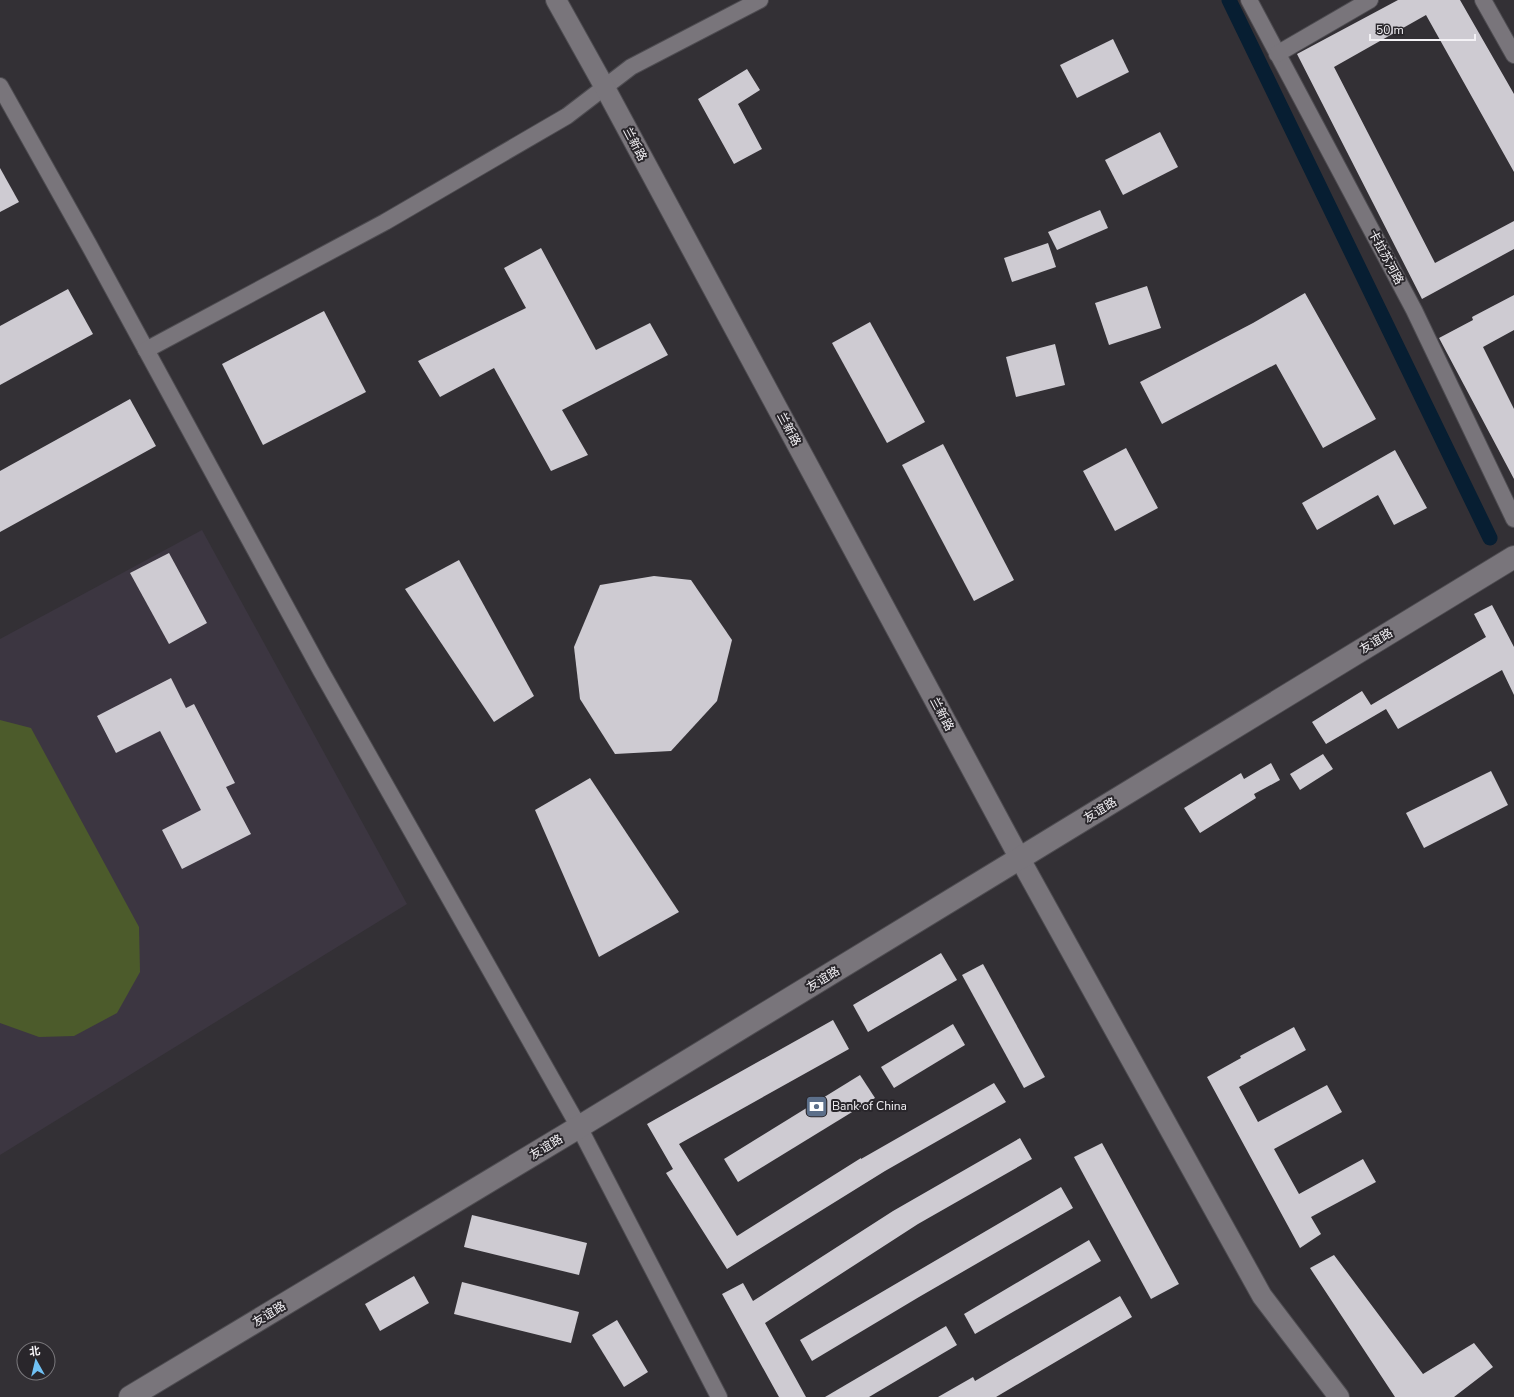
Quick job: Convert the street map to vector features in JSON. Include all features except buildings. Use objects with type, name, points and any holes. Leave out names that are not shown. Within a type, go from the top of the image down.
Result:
[{"type":"main road","name":"友谊路","points":[[130,1397],[579,1127],[1514,557]]},
{"type":"street","name":"兰新路","points":[[556,0],[604,86],[1020,859],[1262,1296],[1338,1397]]},
{"type":"street","points":[[146,350],[385,222],[567,116],[604,86],[631,67],[760,0]]},
{"type":"street","name":"卡拉苏河路","points":[[1249,0],[1414,310],[1514,519]]},
{"type":"street","points":[[1277,54],[1370,0]]},
{"type":"street","points":[[1483,0],[1514,55]]},
{"type":"street","points":[[0,86],[321,670],[579,1127],[719,1397]]},
{"type":"shaded area","points":[[202,530],[407,904],[0,1155],[0,639]]},
{"type":"green space","points":[[0,720],[31,728],[139,927],[140,972],[117,1013],[74,1036],[39,1037],[0,1023]]},
{"type":"waterway","points":[[1229,0],[1490,538]]},
{"type":"place","name":"Bank of China","points":[[816,1106]]}]
